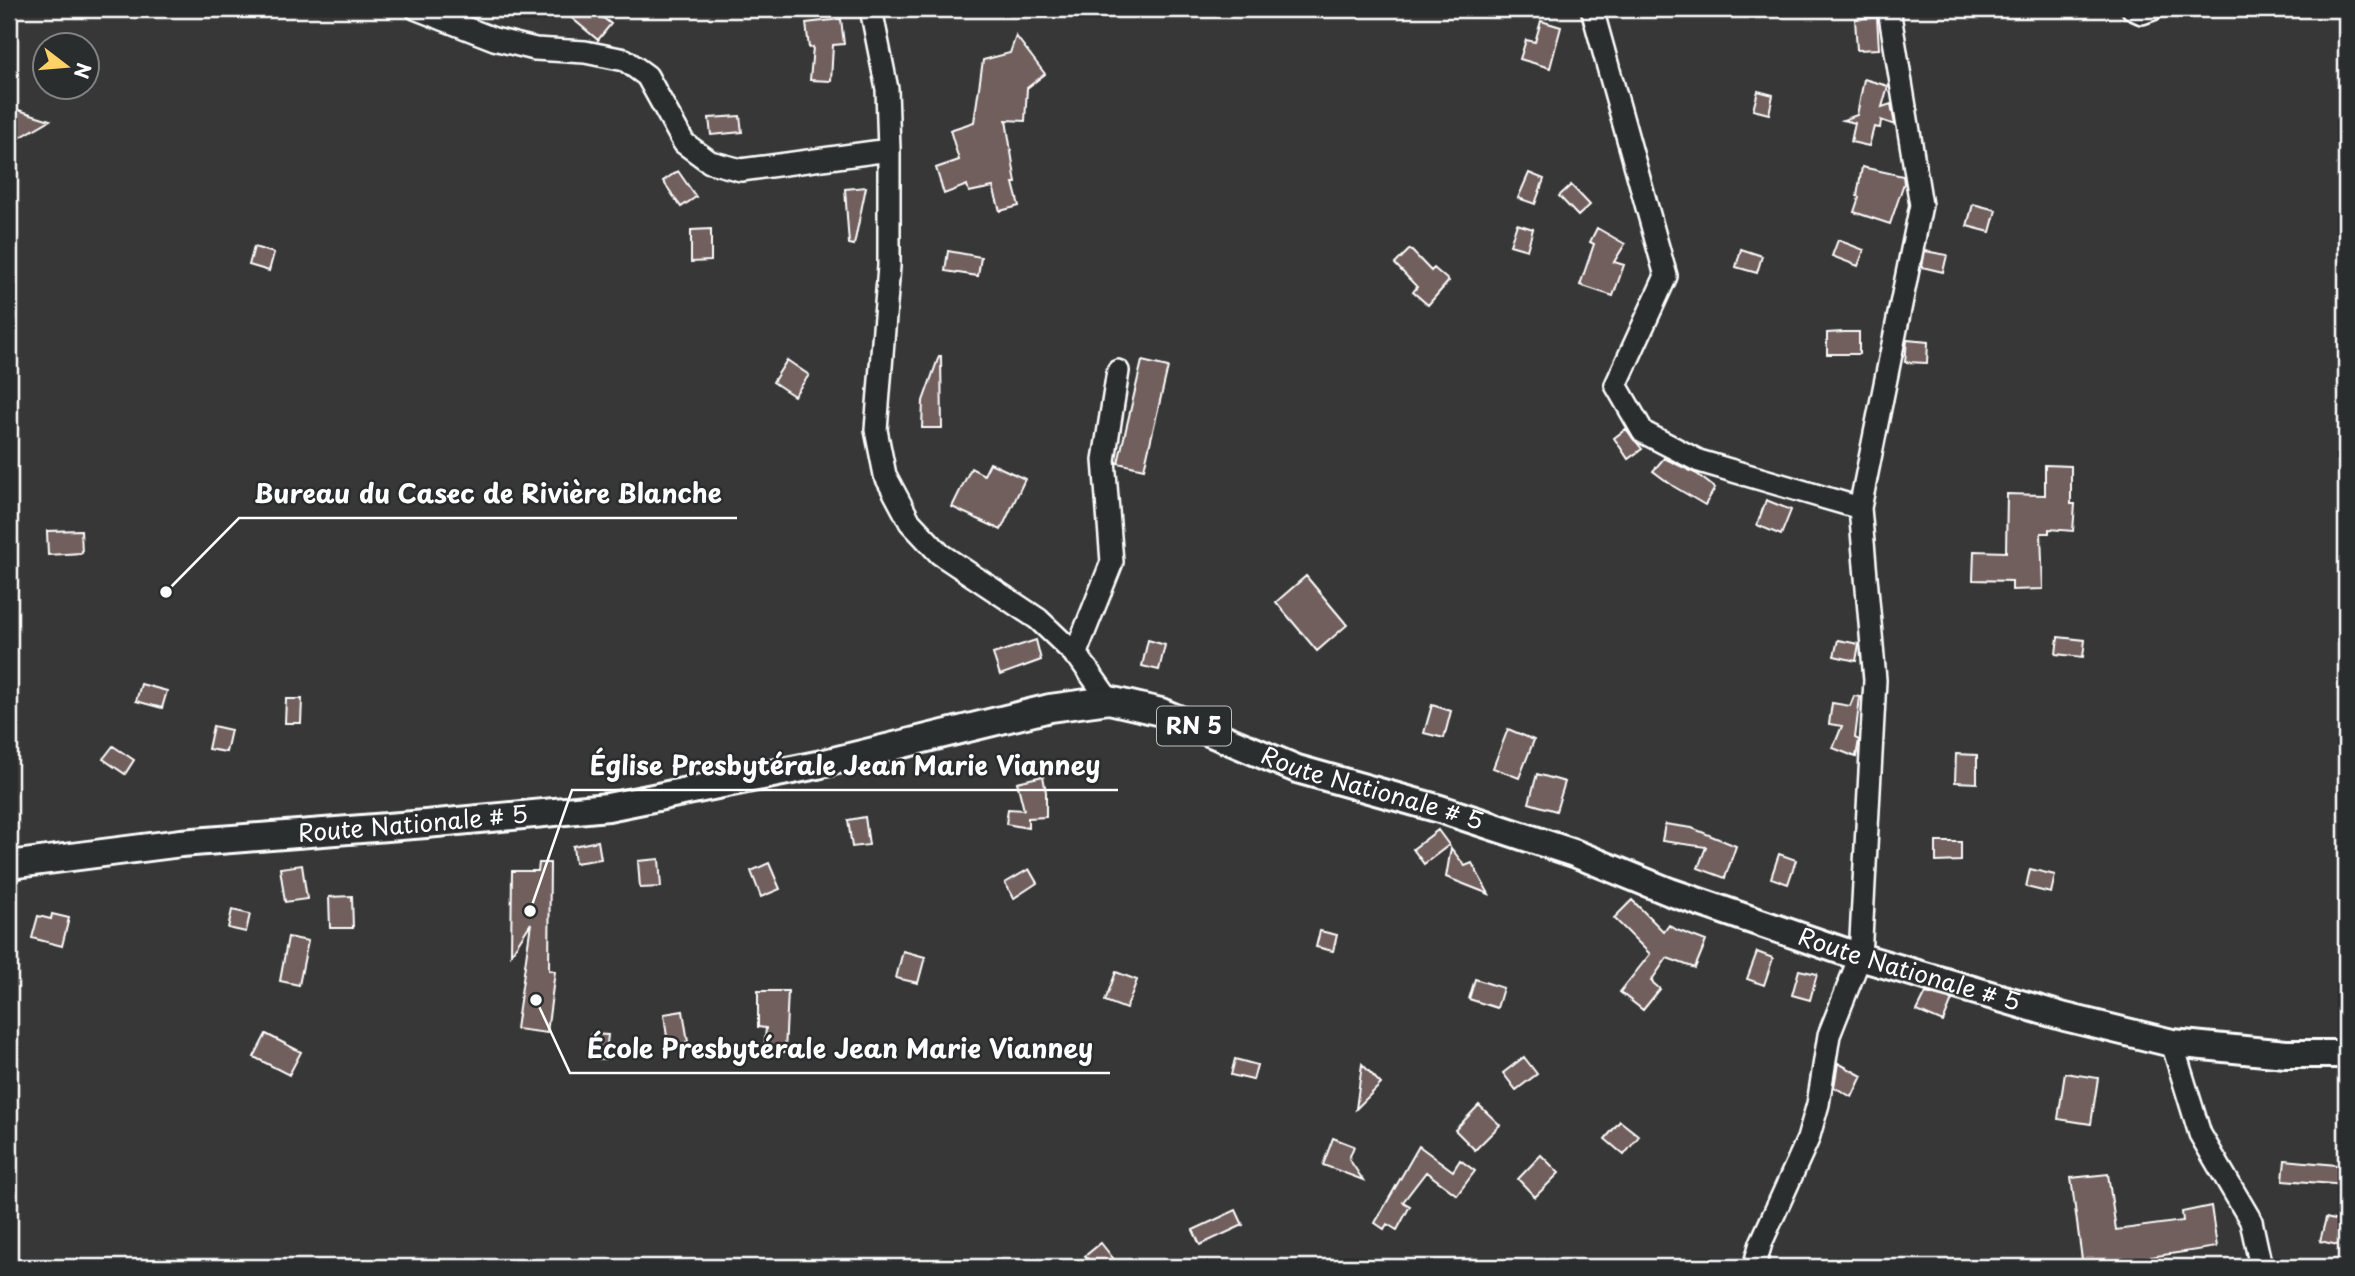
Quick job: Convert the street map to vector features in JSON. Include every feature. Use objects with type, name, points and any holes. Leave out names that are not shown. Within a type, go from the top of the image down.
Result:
[{"type":"main road","name":"Route Nationale # 5","points":[[9,866],[181,843],[608,807],[817,765],[1050,708],[1109,700],[1161,712],[1297,769],[1440,809],[1574,853],[1670,892],[1860,957],[2065,1017],[2172,1043],[2286,1054],[2346,1054]]},
{"type":"street","points":[[417,9],[494,39],[534,49],[585,52],[625,60],[647,76],[684,143],[710,162],[741,170],[889,150]]},
{"type":"street","points":[[870,9],[887,89],[889,150],[889,266],[876,429],[885,475],[910,522],[940,554],[1038,619],[1075,655],[1109,700]]},
{"type":"street","points":[[1592,9],[1666,276],[1616,386],[1643,432],[1699,461],[1860,508]]},
{"type":"street","points":[[1754,1267],[1761,1243],[1808,1139],[1818,1104],[1829,1035],[1860,957],[1875,680],[1860,508],[1921,205],[1889,9]]},
{"type":"street","points":[[2133,9],[2142,13],[2153,9]]},
{"type":"street","points":[[1075,655],[1112,562],[1104,460],[1118,371]]},
{"type":"street","points":[[2172,1043],[2200,1134],[2251,1221],[2261,1267]]},
{"type":"building","points":[[561,9],[592,9],[611,24],[598,40]]},
{"type":"building","points":[[1877,17],[1879,49],[1857,50],[1855,19]]},
{"type":"building","points":[[841,19],[844,44],[833,45],[831,81],[810,80],[813,47],[809,48],[806,23]]},
{"type":"building","points":[[1541,21],[1561,27],[1550,68],[1520,59],[1526,40],[1535,42]]},
{"type":"building","points":[[1016,36],[1045,74],[1027,88],[1025,121],[1006,120],[1016,183],[1013,183],[1019,206],[1000,211],[993,187],[969,192],[967,185],[944,194],[936,168],[959,160],[950,130],[974,122],[983,60],[1010,53]]},
{"type":"building","points":[[1864,79],[1888,86],[1882,107],[1891,104],[1895,125],[1881,120],[1880,128],[1874,127],[1869,146],[1851,142],[1855,123],[1843,120],[1857,115]]},
{"type":"building","points":[[1758,91],[1773,95],[1769,114],[1753,110]]},
{"type":"building","points":[[9,107],[50,120],[9,144]]},
{"type":"building","points":[[740,116],[742,132],[711,135],[709,118]]},
{"type":"building","points":[[1862,167],[1903,176],[1904,183],[1890,224],[1854,212],[1859,197]]},
{"type":"building","points":[[678,171],[696,197],[681,207],[663,181]]},
{"type":"building","points":[[1529,173],[1544,179],[1535,204],[1518,198]]},
{"type":"building","points":[[1571,185],[1590,205],[1578,216],[1559,196]]},
{"type":"building","points":[[866,187],[854,245],[849,244],[845,189]]},
{"type":"building","points":[[1973,204],[1996,210],[1990,232],[1967,226]]},
{"type":"building","points":[[1517,224],[1533,229],[1527,250],[1510,245]]},
{"type":"building","points":[[1597,228],[1625,244],[1614,262],[1624,265],[1613,296],[1580,285],[1594,244],[1590,242]]},
{"type":"building","points":[[711,229],[711,261],[691,262],[691,230]]},
{"type":"building","points":[[1838,240],[1864,250],[1858,266],[1832,256]]},
{"type":"building","points":[[254,247],[274,253],[269,271],[249,265]]},
{"type":"building","points":[[1410,249],[1431,271],[1434,268],[1449,281],[1428,305],[1413,292],[1417,287],[1395,264]]},
{"type":"building","points":[[1741,249],[1762,256],[1757,273],[1736,267]]},
{"type":"building","points":[[948,251],[981,257],[978,276],[945,271]]},
{"type":"building","points":[[1925,251],[1947,255],[1943,272],[1922,267]]},
{"type":"building","points":[[1859,332],[1859,354],[1827,354],[1827,333]]},
{"type":"building","points":[[1907,340],[1928,342],[1927,363],[1905,362]]},
{"type":"building","points":[[939,356],[942,428],[922,428],[923,401]]},
{"type":"building","points":[[787,360],[809,375],[794,396],[773,382]]},
{"type":"building","points":[[1142,361],[1168,367],[1144,469],[1118,463]]},
{"type":"building","points":[[1626,429],[1642,449],[1628,459],[1614,438]]},
{"type":"building","points":[[1664,458],[1697,474],[1715,488],[1705,505],[1653,471]]},
{"type":"building","points":[[990,463],[1025,479],[1001,530],[952,507],[971,468],[984,475]]},
{"type":"building","points":[[2045,465],[2071,466],[2071,504],[2075,504],[2073,531],[2049,529],[2049,533],[2041,533],[2043,589],[2012,590],[2012,581],[1973,580],[1974,551],[2006,552],[2007,494],[2045,495]]},
{"type":"building","points":[[1766,500],[1791,510],[1781,535],[1757,525]]},
{"type":"building","points":[[81,530],[82,553],[48,555],[47,531]]},
{"type":"building","points":[[1306,576],[1347,625],[1317,651],[1276,602]]},
{"type":"building","points":[[2058,637],[2085,640],[2083,657],[2056,654]]},
{"type":"building","points":[[1036,640],[1041,660],[1000,675],[993,654]]},
{"type":"building","points":[[1148,640],[1165,645],[1159,670],[1142,666]]},
{"type":"building","points":[[1838,640],[1859,644],[1856,661],[1834,656]]},
{"type":"building","points":[[141,684],[167,691],[162,708],[136,701]]},
{"type":"building","points":[[1854,696],[1860,697],[1855,738],[1859,740],[1856,757],[1833,748],[1842,726],[1829,724],[1832,703],[1850,706]]},
{"type":"building","points":[[286,699],[302,699],[301,723],[285,723]]},
{"type":"building","points":[[1432,705],[1451,711],[1444,738],[1424,733]]},
{"type":"building","points":[[213,726],[231,730],[226,752],[208,749]]},
{"type":"building","points":[[1508,729],[1534,740],[1519,778],[1493,768]]},
{"type":"building","points":[[113,746],[134,760],[125,774],[103,759]]},
{"type":"building","points":[[1956,754],[1977,755],[1977,783],[1955,782]]},
{"type":"building","points":[[1537,774],[1565,782],[1556,811],[1529,803]]},
{"type":"building","points":[[1043,776],[1046,817],[1028,818],[1028,828],[1006,824],[1008,809],[1024,810],[1017,782]]},
{"type":"building","points":[[865,817],[869,845],[852,847],[848,820]]},
{"type":"building","points":[[1665,824],[1692,828],[1736,846],[1725,878],[1698,868],[1706,847],[1662,841]]},
{"type":"building","points":[[1438,830],[1449,845],[1424,864],[1413,849]]},
{"type":"building","points":[[598,841],[601,859],[575,863],[573,846]]},
{"type":"building","points":[[1936,842],[1961,842],[1961,861],[1936,862]]},
{"type":"building","points":[[1451,848],[1465,866],[1472,863],[1489,894],[1446,877]]},
{"type":"building","points":[[1779,854],[1796,860],[1788,884],[1771,878]]},
{"type":"building","points":[[659,859],[661,887],[640,888],[638,861]]},
{"type":"building","points":[[539,863],[550,863],[549,970],[555,971],[547,1033],[516,1029],[531,923],[511,954],[512,871],[538,871]]},
{"type":"building","points":[[769,863],[780,889],[761,897],[751,871]]},
{"type":"building","points":[[302,865],[307,899],[285,902],[280,868]]},
{"type":"building","points":[[1029,869],[1037,883],[1014,898],[1005,883]]},
{"type":"building","points":[[2030,869],[2055,875],[2051,893],[2026,887]]},
{"type":"building","points":[[352,896],[353,928],[330,928],[329,897]]},
{"type":"building","points":[[1632,900],[1664,932],[1669,925],[1706,941],[1695,968],[1667,958],[1651,981],[1660,989],[1643,1010],[1620,992],[1650,954],[1614,918]]},
{"type":"building","points":[[232,910],[250,914],[246,932],[228,928]]},
{"type":"building","points":[[52,914],[69,918],[62,946],[32,938],[38,916],[51,919]]},
{"type":"building","points":[[1320,931],[1337,935],[1333,951],[1316,947]]},
{"type":"building","points":[[288,937],[308,941],[299,985],[280,981]]},
{"type":"building","points":[[903,951],[925,957],[918,983],[896,978]]},
{"type":"building","points":[[1757,952],[1773,958],[1764,985],[1747,979]]},
{"type":"building","points":[[1799,970],[1817,974],[1810,1000],[1792,995]]},
{"type":"building","points":[[1116,972],[1137,980],[1126,1009],[1105,1001]]},
{"type":"building","points":[[1475,979],[1503,988],[1497,1008],[1469,999]]},
{"type":"building","points":[[758,991],[788,991],[785,1052],[764,1050],[766,1028],[758,1027]]},
{"type":"building","points":[[1926,993],[1952,1000],[1943,1022],[1917,1011]]},
{"type":"building","points":[[683,1011],[688,1042],[668,1045],[664,1014]]},
{"type":"building","points":[[266,1034],[301,1052],[289,1075],[254,1057]]},
{"type":"building","points":[[591,1034],[608,1035],[605,1059],[588,1058]]},
{"type":"building","points":[[1524,1057],[1537,1074],[1516,1090],[1503,1073]]},
{"type":"building","points":[[1235,1059],[1257,1065],[1253,1080],[1231,1075]]},
{"type":"building","points":[[1838,1063],[1862,1076],[1852,1097],[1834,1087]]},
{"type":"building","points":[[1362,1064],[1381,1084],[1356,1109]]},
{"type":"building","points":[[2065,1073],[2098,1078],[2091,1124],[2058,1119]]},
{"type":"building","points":[[1479,1105],[1500,1125],[1475,1150],[1455,1130]]},
{"type":"building","points":[[1620,1121],[1639,1136],[1624,1155],[1605,1139]]},
{"type":"building","points":[[1333,1138],[1354,1146],[1349,1159],[1363,1180],[1323,1165]]},
{"type":"building","points":[[1419,1146],[1453,1171],[1460,1160],[1475,1171],[1457,1195],[1426,1172],[1403,1202],[1410,1206],[1397,1230],[1387,1224],[1384,1229],[1375,1223]]},
{"type":"building","points":[[1541,1155],[1559,1173],[1535,1197],[1518,1179]]},
{"type":"building","points":[[2285,1160],[2346,1166],[2346,1185],[2283,1180]]},
{"type":"building","points":[[2108,1174],[2116,1230],[2183,1221],[2182,1212],[2211,1206],[2217,1247],[2083,1267],[2071,1178]]},
{"type":"building","points":[[1236,1210],[1243,1225],[1200,1245],[1193,1230]]},
{"type":"building","points":[[2326,1218],[2346,1223],[2342,1246],[2320,1241]]},
{"type":"building","points":[[1101,1243],[1120,1267],[1094,1267],[1085,1256]]},
{"type":"place","name":"Bureau du Casec de Rivière Blanche","points":[[166,592]]},
{"type":"place","name":"Église Presbytérale Jean Marie Vianney","points":[[530,911]]},
{"type":"place","name":"École Presbytérale Jean Marie Vianney","points":[[536,1000]]}]
